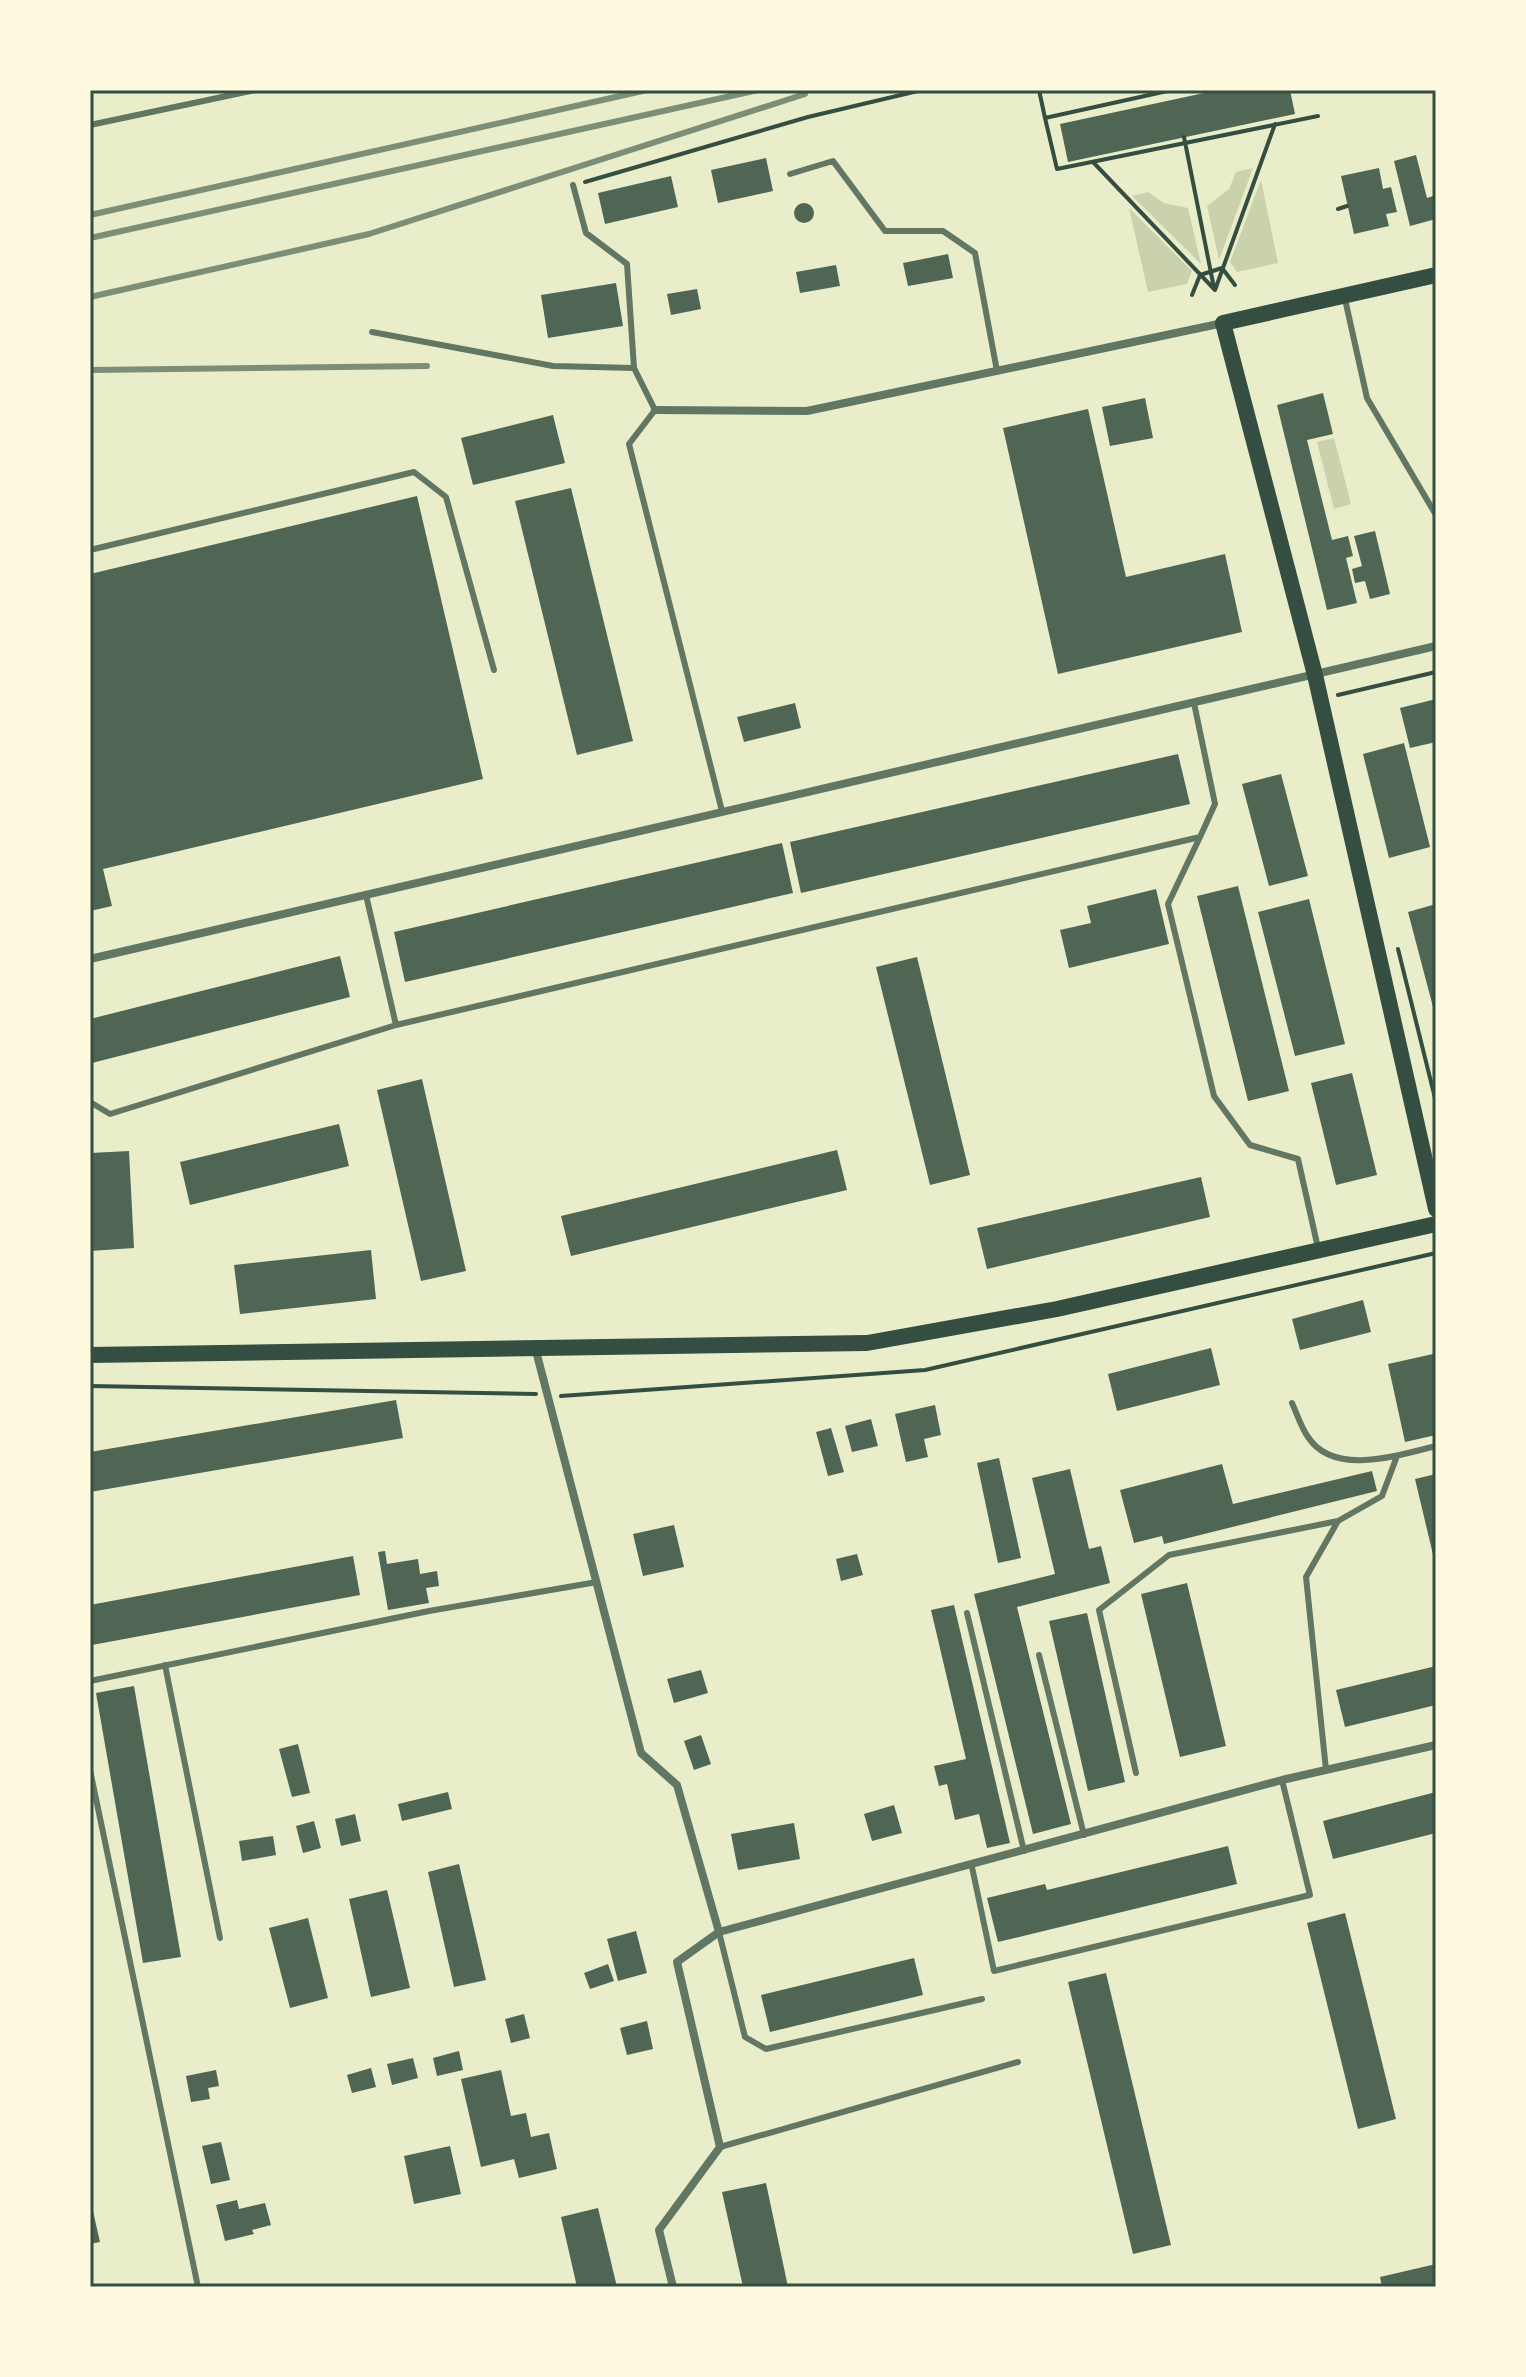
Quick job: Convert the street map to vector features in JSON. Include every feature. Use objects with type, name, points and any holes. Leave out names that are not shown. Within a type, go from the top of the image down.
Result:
[{"type":"main road","points":[[1436,275],[1223,323],[1315,675],[1436,1209]]},
{"type":"main road","points":[[90,1355],[536,1351],[867,1343],[1057,1309],[1436,1224]]},
{"type":"street","points":[[655,410],[807,411],[1223,323]]},
{"type":"street","points":[[90,959],[1436,646]]},
{"type":"street","points":[[536,1351],[599,1582],[641,1753],[677,1785],[719,1932]]},
{"type":"street","points":[[673,2287],[659,2230],[720,2147],[677,1962],[719,1932],[972,1867],[1282,1780],[1436,1745]]},
{"type":"lane","points":[[90,125],[255,90]]},
{"type":"lane","points":[[790,174],[833,161],[885,231],[943,231],[975,253],[997,371]]},
{"type":"lane","points":[[573,185],[586,233],[627,264],[634,368],[655,410],[629,444],[722,811]]},
{"type":"lane","points":[[1344,296],[1367,398],[1436,515]]},
{"type":"lane","points":[[372,332],[553,366],[634,368]]},
{"type":"lane","points":[[90,550],[414,472],[446,497],[494,670]]},
{"type":"lane","points":[[1194,703],[1215,804],[1168,904],[1214,1096],[1250,1145],[1298,1159],[1319,1250]]},
{"type":"lane","points":[[90,1102],[110,1114],[396,1025],[1200,837]]},
{"type":"lane","points":[[366,895],[396,1025]]},
{"type":"lane","points":[[1292,1403],[1309,1440],[1341,1461],[1397,1456],[1436,1446]]},
{"type":"lane","points":[[1136,1773],[1099,1610],[1169,1555],[1338,1521],[1382,1496],[1397,1456]]},
{"type":"lane","points":[[1326,1770],[1306,1577],[1338,1521]]},
{"type":"lane","points":[[90,1681],[429,1611],[599,1582]]},
{"type":"lane","points":[[967,1613],[1024,1852]]},
{"type":"lane","points":[[1039,1655],[1084,1835]]},
{"type":"lane","points":[[165,1665],[220,1938]]},
{"type":"lane","points":[[90,1770],[198,2287]]},
{"type":"lane","points":[[972,1867],[994,1971],[1310,1895],[1282,1780]]},
{"type":"lane","points":[[719,1932],[745,2037],[766,2049],[982,1999]]},
{"type":"lane","points":[[720,2147],[1018,2062]]},
{"type":"path","points":[[573,185],[808,117],[922,90]]},
{"type":"path","points":[[1039,90],[1057,169],[1185,140],[1318,116]]},
{"type":"path","points":[[1045,118],[1170,90],[1172,100]]},
{"type":"path","points":[[1215,290],[1275,124]]},
{"type":"path","points":[[1185,140],[1215,290]]},
{"type":"path","points":[[1093,162],[1215,290]]},
{"type":"path","points":[[1338,209],[1347,206]]},
{"type":"path","points":[[1192,295],[1200,275],[1222,268]]},
{"type":"path","points":[[1222,268],[1235,285]]},
{"type":"path","points":[[1334,696],[1436,672]]},
{"type":"path","points":[[1395,936],[1436,1102]]},
{"type":"green space","points":[[1253,168],[1219,260],[1207,206],[1229,189],[1236,172]]},
{"type":"green space","points":[[1261,180],[1278,263],[1237,272],[1230,262]]},
{"type":"green space","points":[[1148,192],[1164,203],[1188,208],[1201,264],[1132,196]]},
{"type":"green space","points":[[1129,208],[1192,271],[1187,284],[1148,292]]},
{"type":"green space","points":[[1334,438],[1351,504],[1334,509],[1317,442]]},
{"type":"building","points":[[1218,90],[1290,90],[1295,114],[1068,162],[1060,124]]},
{"type":"building","points":[[1416,155],[1427,198],[1436,195],[1436,219],[1410,226],[1394,161]]},
{"type":"building","points":[[766,158],[773,191],[718,203],[711,170]]},
{"type":"building","points":[[1379,168],[1383,189],[1391,187],[1397,212],[1386,214],[1389,226],[1354,234],[1341,176]]},
{"type":"building","points":[[671,176],[678,207],[605,224],[598,193]]},
{"type":"building","points":[[800,203],[808,203],[814,213],[808,223],[800,223],[794,217],[794,209]]},
{"type":"building","points":[[948,254],[953,278],[908,286],[903,263]]},
{"type":"building","points":[[836,265],[840,286],[800,293],[796,272]]},
{"type":"building","points":[[616,283],[623,326],[548,338],[541,295]]},
{"type":"building","points":[[697,289],[701,309],[671,315],[667,294]]},
{"type":"building","points":[[1323,393],[1333,434],[1307,440],[1332,540],[1348,536],[1353,556],[1346,558],[1357,603],[1327,610],[1277,405]]},
{"type":"building","points":[[1145,398],[1153,438],[1110,446],[1102,407]]},
{"type":"building","points":[[1088,409],[1126,577],[1225,554],[1242,632],[1058,674],[1003,428]]},
{"type":"building","points":[[553,415],[565,463],[473,485],[461,438]]},
{"type":"building","points":[[571,488],[633,741],[577,755],[515,501]]},
{"type":"building","points":[[417,496],[483,779],[103,869],[112,906],[90,911],[90,574]]},
{"type":"building","points":[[1375,531],[1390,594],[1370,599],[1365,581],[1355,583],[1352,569],[1362,566],[1354,536]]},
{"type":"building","points":[[1436,699],[1436,742],[1410,748],[1400,708]]},
{"type":"building","points":[[795,703],[801,728],[744,742],[737,717]]},
{"type":"building","points":[[1404,743],[1430,847],[1389,858],[1363,754]]},
{"type":"building","points":[[1178,754],[1190,804],[801,893],[790,842]]},
{"type":"building","points":[[1281,774],[1308,876],[1269,886],[1242,784]]},
{"type":"building","points":[[782,843],[793,893],[405,982],[394,932]]},
{"type":"building","points":[[1238,886],[1289,1091],[1248,1101],[1197,896]]},
{"type":"building","points":[[1156,889],[1169,944],[1069,968],[1060,930],[1091,923],[1087,906]]},
{"type":"building","points":[[1309,899],[1345,1044],[1295,1056],[1258,912]]},
{"type":"building","points":[[1436,904],[1436,1006],[1433,1007],[1408,912]]},
{"type":"building","points":[[340,956],[350,997],[92,1063],[90,1019]]},
{"type":"building","points":[[917,957],[970,1175],[930,1185],[876,967]]},
{"type":"building","points":[[1352,1073],[1377,1175],[1336,1185],[1311,1083]]},
{"type":"building","points":[[422,1079],[466,1271],[421,1281],[377,1090]]},
{"type":"building","points":[[339,1124],[349,1166],[190,1205],[180,1162]]},
{"type":"building","points":[[837,1150],[847,1190],[571,1256],[561,1216]]},
{"type":"building","points":[[129,1151],[134,1248],[90,1251],[90,1153]]},
{"type":"building","points":[[1201,1177],[1210,1217],[987,1269],[977,1228]]},
{"type":"building","points":[[371,1250],[376,1299],[240,1314],[234,1265]]},
{"type":"building","points":[[1363,1300],[1371,1332],[1300,1350],[1292,1319]]},
{"type":"building","points":[[1211,1348],[1220,1385],[1117,1411],[1108,1374]]},
{"type":"building","points":[[1433,1354],[1436,1435],[1405,1442],[1388,1364]]},
{"type":"building","points":[[396,1400],[403,1438],[90,1492],[90,1452]]},
{"type":"building","points":[[935,1405],[941,1435],[924,1439],[928,1457],[906,1462],[895,1414]]},
{"type":"building","points":[[871,1419],[878,1446],[852,1452],[845,1426]]},
{"type":"building","points":[[831,1428],[844,1472],[828,1476],[816,1432]]},
{"type":"building","points":[[999,1458],[1021,1558],[998,1563],[977,1463]]},
{"type":"building","points":[[1222,1464],[1233,1504],[1372,1471],[1377,1491],[1164,1544],[1162,1536],[1134,1543],[1120,1490]]},
{"type":"building","points":[[1070,1469],[1089,1549],[1101,1546],[1110,1583],[1017,1607],[1071,1824],[1033,1834],[974,1594],[1055,1574],[1032,1478]]},
{"type":"building","points":[[1436,1474],[1436,1563],[1435,1563],[1415,1479]]},
{"type":"building","points":[[674,1525],[684,1567],[643,1576],[633,1534]]},
{"type":"building","points":[[385,1551],[387,1564],[418,1559],[420,1574],[437,1571],[439,1586],[426,1588],[429,1603],[388,1610],[378,1552]]},
{"type":"building","points":[[857,1554],[863,1575],[841,1581],[836,1559]]},
{"type":"building","points":[[353,1556],[360,1595],[92,1645],[90,1605]]},
{"type":"building","points":[[1187,1583],[1226,1746],[1180,1757],[1141,1594]]},
{"type":"building","points":[[954,1605],[1010,1843],[987,1848],[979,1814],[955,1820],[947,1784],[939,1786],[934,1766],[966,1759],[931,1610]]},
{"type":"building","points":[[1087,1613],[1125,1782],[1088,1791],[1049,1621]]},
{"type":"building","points":[[1436,1666],[1436,1705],[1345,1727],[1336,1690]]},
{"type":"building","points":[[701,1670],[708,1693],[674,1703],[667,1679]]},
{"type":"building","points":[[134,1686],[181,1957],[143,1963],[96,1693]]},
{"type":"building","points":[[701,1735],[711,1764],[694,1770],[684,1741]]},
{"type":"building","points":[[298,1744],[310,1793],[292,1797],[279,1749]]},
{"type":"building","points":[[448,1792],[452,1809],[402,1821],[398,1804]]},
{"type":"building","points":[[1436,1792],[1436,1833],[1333,1859],[1323,1821]]},
{"type":"building","points":[[894,1805],[902,1833],[872,1841],[864,1814]]},
{"type":"building","points":[[355,1814],[361,1841],[341,1846],[335,1819]]},
{"type":"building","points":[[314,1821],[321,1848],[303,1853],[296,1826]]},
{"type":"building","points":[[794,1823],[800,1859],[738,1870],[731,1834]]},
{"type":"building","points":[[273,1836],[276,1855],[242,1861],[239,1841]]},
{"type":"building","points":[[1228,1846],[1237,1884],[998,1942],[987,1898],[1045,1884],[1047,1890]]},
{"type":"building","points":[[459,1864],[486,1980],[454,1987],[428,1872]]},
{"type":"building","points":[[387,1890],[410,1988],[371,1997],[349,1899]]},
{"type":"building","points":[[1345,1913],[1396,2119],[1358,2129],[1307,1923]]},
{"type":"building","points":[[308,1918],[328,1998],[290,2008],[269,1928]]},
{"type":"building","points":[[636,1931],[647,1973],[618,1981],[607,1939]]},
{"type":"building","points":[[914,1958],[923,1995],[770,2032],[761,1995]]},
{"type":"building","points":[[608,1964],[614,1981],[590,1989],[584,1973]]},
{"type":"building","points":[[1106,1973],[1171,2245],[1133,2254],[1068,1982]]},
{"type":"building","points":[[524,2014],[530,2038],[511,2043],[505,2019]]},
{"type":"building","points":[[647,2021],[653,2049],[627,2055],[620,2028]]},
{"type":"building","points":[[459,2051],[463,2070],[437,2076],[433,2058]]},
{"type":"building","points":[[413,2058],[418,2078],[392,2085],[387,2064]]},
{"type":"building","points":[[371,2068],[376,2087],[352,2093],[347,2075]]},
{"type":"building","points":[[216,2070],[219,2086],[208,2088],[210,2099],[191,2102],[186,2076]]},
{"type":"building","points":[[501,2070],[511,2116],[526,2113],[531,2137],[549,2133],[557,2169],[519,2178],[514,2159],[481,2167],[461,2079]]},
{"type":"building","points":[[221,2142],[230,2180],[211,2184],[202,2146]]},
{"type":"building","points":[[450,2146],[461,2194],[414,2204],[404,2156]]},
{"type":"building","points":[[766,2183],[788,2287],[743,2287],[722,2192]]},
{"type":"building","points":[[90,2198],[100,2242],[90,2244]]},
{"type":"building","points":[[237,2200],[239,2209],[265,2203],[271,2225],[252,2230],[254,2234],[225,2241],[216,2205]]},
{"type":"building","points":[[598,2208],[617,2287],[577,2287],[561,2217]]},
{"type":"building","points":[[1436,2264],[1436,2287],[1382,2287],[1380,2277]]},
{"type":"railway","points":[[90,215],[647,90]]},
{"type":"railway","points":[[90,238],[758,90]]},
{"type":"railway","points":[[90,297],[369,234],[805,94]]},
{"type":"railway","points":[[90,370],[427,366]]}]
